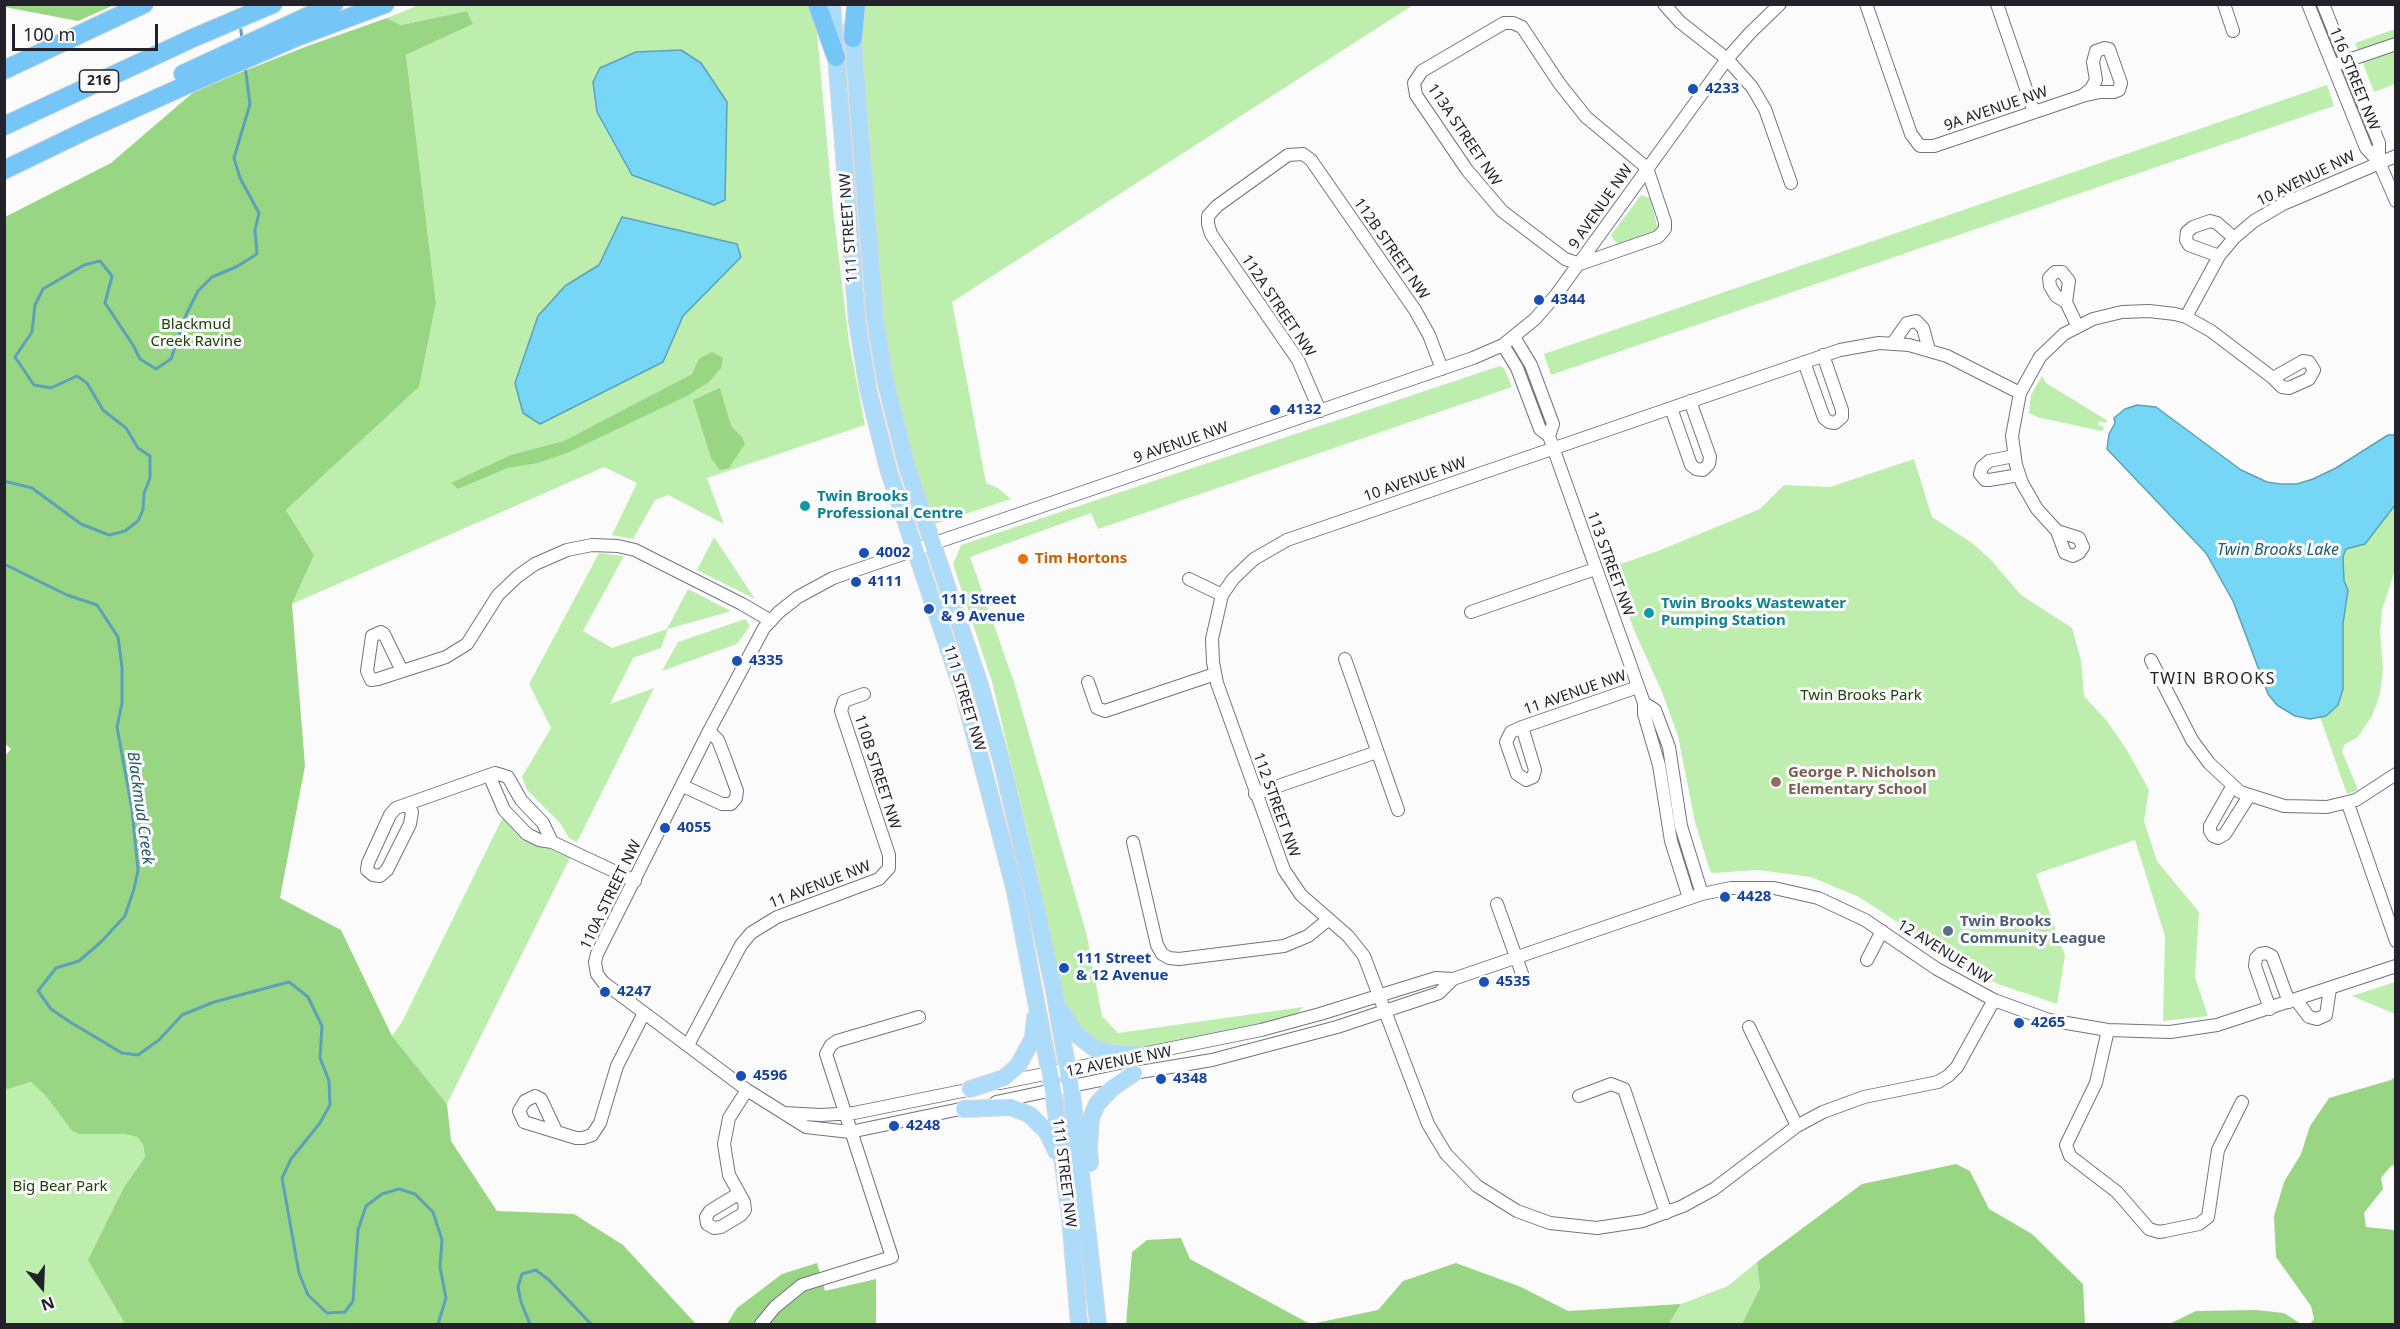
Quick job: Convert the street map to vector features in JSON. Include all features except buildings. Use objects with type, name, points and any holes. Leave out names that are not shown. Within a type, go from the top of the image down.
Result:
[{"type":"highway","points":[[4,70],[144,4]]},
{"type":"highway","name":"216","points":[[4,126],[193,38],[273,4]]},
{"type":"highway","points":[[296,29],[334,4]]},
{"type":"highway","points":[[4,170],[193,75],[296,29],[385,4]]},
{"type":"highway","points":[[817,4],[836,57]]},
{"type":"highway","points":[[853,38],[856,4]]},
{"type":"main road","name":"111 STREET NW","points":[[832,4],[861,354],[889,472],[961,684],[1015,891],[1052,1082],[1070,1216],[1079,1324]]},
{"type":"main road","name":"111 STREET NW","points":[[850,4],[874,318],[891,410],[907,467],[980,685],[1032,889],[1054,990],[1069,1078],[1091,1248],[1098,1324]]},
{"type":"main road","points":[[1054,990],[1066,1021],[1086,1043],[1111,1053],[1141,1054]]},
{"type":"main road","points":[[970,1089],[1004,1078],[1024,1057],[1033,1038],[1036,996]]},
{"type":"main road","points":[[1091,1248],[1094,1211],[1089,1148],[1091,1118],[1097,1104],[1112,1088],[1134,1073]]},
{"type":"main road","points":[[964,1109],[1011,1107],[1030,1115],[1051,1139],[1064,1172]]},
{"type":"street","points":[[1664,4],[1680,22],[1727,59],[1752,87],[1762,103],[1791,183]]},
{"type":"street","name":"9 AVENUE NW","points":[[771,621],[798,597],[825,581],[1442,369],[1503,345],[1545,308],[1580,264],[1727,59],[1780,4]]},
{"type":"street","name":"9A AVENUE NW","points":[[1866,4],[1911,134],[1920,146],[1934,146],[2082,96]]},
{"type":"street","points":[[1997,4],[2034,112]]},
{"type":"street","points":[[2224,4],[2233,31]]},
{"type":"street","name":"116 STREET NW","points":[[2308,4],[2366,148],[2379,162],[2396,201]]},
{"type":"street","name":"116 STREET NW","points":[[2324,4],[2379,143],[2379,162]]},
{"type":"street","name":"113A STREET NW","points":[[1580,264],[1565,260],[1515,223],[1490,199],[1467,170],[1416,95],[1414,83],[1422,71],[1499,25],[1513,23],[1522,27],[1526,32],[1559,83],[1586,117],[1647,168]]},
{"type":"street","points":[[2332,65],[2396,44]]},
{"type":"street","name":"112A STREET NW","points":[[1303,154],[1284,158],[1217,206],[1208,219],[1211,234],[1298,360],[1320,411]]},
{"type":"street","name":"112B STREET NW","points":[[1303,154],[1311,160],[1415,310],[1429,335],[1442,369]]},
{"type":"street","name":"10 AVENUE NW","points":[[2186,317],[2219,256],[2234,238],[2276,207],[2396,156]]},
{"type":"street","name":"9 AVENUE NW","points":[[1580,264],[1663,233],[1665,222],[1647,168]]},
{"type":"street","points":[[2219,256],[2190,244],[2186,240],[2187,232],[2193,227],[2210,221],[2217,223],[2234,238]]},
{"type":"street","points":[[2066,302],[2077,325]]},
{"type":"street","points":[[2057,531],[2037,509],[2019,475],[2014,456],[2013,424],[2020,393],[2040,357],[2051,345],[2077,325],[2108,314],[2133,310],[2162,312],[2186,317],[2211,331],[2272,378]]},
{"type":"street","points":[[1893,343],[1907,323],[1916,321],[1923,328],[1929,350]]},
{"type":"street","name":"113 STREET NW","points":[[1514,337],[1531,365],[1553,424],[1548,436]]},
{"type":"street","name":"10 AVENUE NW","points":[[1222,595],[1233,579],[1254,559],[1287,540],[1823,355],[1853,347],[1893,343],[1929,350],[1947,356],[2020,393]]},
{"type":"street","name":"113 STREET NW","points":[[1503,345],[1517,368],[1540,429],[1548,436],[1553,448],[1644,703],[1644,714],[1659,765],[1671,841],[1689,898]]},
{"type":"street","points":[[1804,362],[1824,418],[1835,423],[1841,419],[1842,410],[1823,355]]},
{"type":"street","points":[[1671,408],[1691,465],[1703,470],[1708,466],[1710,457],[1690,401]]},
{"type":"street","points":[[2014,456],[1985,463],[1980,474],[1985,480],[2019,475]]},
{"type":"street","points":[[402,671],[446,657],[462,649],[471,639],[491,604],[507,585],[535,564],[567,550],[585,546],[618,546],[634,550],[771,621]]},
{"type":"street","points":[[1471,612],[1595,569]]},
{"type":"street","points":[[1189,579],[1222,595]]},
{"type":"street","name":"112 STREET NW","points":[[1222,595],[1212,639],[1215,674],[1276,854],[1287,876],[1302,895],[1360,950],[1370,968],[1432,1131],[1455,1165],[1489,1195],[1517,1211],[1550,1223],[1582,1228],[1628,1224],[1666,1213],[1714,1189],[1797,1126],[1849,1101],[1938,1082],[1948,1077],[1957,1067],[1994,1000]]},
{"type":"street","name":"110A STREET NW","points":[[747,1090],[603,982],[595,966],[597,954],[709,731],[759,635],[771,621]]},
{"type":"street","points":[[1345,659],[1398,810]]},
{"type":"street","points":[[2151,660],[2192,740],[2209,763],[2232,787],[2249,796],[2292,807],[2308,808],[2348,804],[2396,774]]},
{"type":"street","points":[[1088,682],[1097,708],[1105,711],[1215,674]]},
{"type":"street","name":"11 AVENUE NW","points":[[1522,728],[1638,687]]},
{"type":"street","name":"110B STREET NW","points":[[864,694],[846,700],[841,709],[889,855],[890,864],[886,873]]},
{"type":"street","name":"113 STREET NW","points":[[1644,703],[1655,710],[1669,747],[1682,826],[1702,894]]},
{"type":"street","points":[[683,786],[725,805],[731,804],[736,798],[737,791],[718,740],[709,731]]},
{"type":"street","points":[[1255,794],[1377,752]]},
{"type":"street","points":[[405,806],[412,812],[410,824],[387,870],[380,876],[373,875],[367,870],[369,859],[390,814],[396,808],[489,775],[500,773],[508,777],[520,800],[543,823],[552,842]]},
{"type":"street","points":[[489,775],[500,803],[527,834],[539,840],[552,842],[635,881]]},
{"type":"street","points":[[2232,787],[2210,826],[2212,836],[2220,837],[2225,834],[2249,796]]},
{"type":"street","points":[[2348,804],[2396,941]]},
{"type":"street","points":[[1133,842],[1157,945],[1165,956],[1179,959],[1284,946],[1308,936],[1329,919]]},
{"type":"street","name":"11 AVENUE NW","points":[[688,1045],[741,945],[752,933],[777,917],[874,881],[886,873]]},
{"type":"street","name":"12 AVENUE NW","points":[[1069,1078],[1134,1073],[1212,1060],[1272,1045],[1439,993],[1453,980],[1689,898],[1731,888],[1762,887],[1797,892],[1818,898],[1882,931],[1937,969],[1994,1000],[2049,1020],[2108,1030],[2170,1032],[2217,1025],[2396,966]]},
{"type":"street","points":[[1497,904],[1525,982]]},
{"type":"street","name":"12 AVENUE NW","points":[[1867,960],[1882,931]]},
{"type":"street","points":[[2270,1009],[2255,966],[2256,958],[2260,954],[2272,956],[2292,1001],[2309,1017],[2317,1019],[2326,1015],[2330,989]]},
{"type":"street","name":"12 AVENUE NW","points":[[747,1090],[806,1128],[964,1109],[1141,1054],[1261,1030],[1436,978],[1453,980]]},
{"type":"street","points":[[556,1131],[580,1138],[595,1132],[617,1066],[644,1013]]},
{"type":"street","points":[[761,1324],[775,1307],[802,1285],[892,1257],[826,1058],[827,1051],[837,1041],[919,1017]]},
{"type":"street","points":[[1749,1027],[1797,1126]]},
{"type":"street","points":[[2108,1030],[2096,1083],[2067,1140],[2067,1151],[2074,1160],[2095,1173],[2117,1192],[2149,1229],[2159,1232],[2175,1229],[2199,1224],[2208,1217],[2218,1150],[2242,1102]]},
{"type":"street","name":"12 AVENUE NW","points":[[784,1113],[802,1112],[821,1115],[847,1123],[970,1089],[1052,1082]]},
{"type":"street","points":[[1579,1096],[1611,1084],[1624,1089],[1666,1213]]},
{"type":"street","points":[[738,1194],[727,1169],[724,1144],[729,1118],[747,1090]]},
{"type":"green space","points":[[5,4],[114,5],[78,21]]},
{"type":"green space","points":[[421,4],[809,5],[817,32],[833,208],[849,342],[865,425],[707,478],[724,524],[668,495],[655,500],[633,539],[612,535],[637,483],[604,467],[292,604],[314,555],[286,510],[419,387],[436,303],[406,55],[473,24],[467,11],[401,25],[387,18]]},
{"type":"green space","points":[[862,5],[1413,5],[952,302],[986,483],[998,488],[1011,499],[932,525],[898,405],[881,320],[869,128],[860,39]]},
{"type":"green space","name":"Blackmud Creek Ravine","points":[[467,11],[473,24],[406,55],[436,303],[419,387],[286,510],[314,555],[292,604],[305,766],[280,898],[341,930],[392,1036],[447,1104],[451,1141],[497,1211],[574,1214],[623,1245],[696,1324],[125,1324],[88,1260],[124,1187],[145,1157],[143,1144],[137,1137],[124,1134],[79,1134],[72,1131],[45,1095],[31,1082],[5,1090],[4,757],[11,749],[4,743],[5,217],[111,163],[196,90],[387,18],[401,25]]},
{"type":"green space","points":[[2395,29],[2395,84],[2374,92],[2355,43]]},
{"type":"green space","points":[[2327,85],[2334,106],[1551,375],[1544,354]]},
{"type":"green space","points":[[1641,195],[1650,198],[1659,233],[1618,245],[1611,235]]},
{"type":"green space","points":[[712,352],[723,358],[721,368],[709,382],[687,396],[567,453],[538,463],[507,468],[458,489],[451,483],[511,455],[564,441],[692,374],[699,359]]},
{"type":"green space","points":[[1500,366],[1504,368],[1512,387],[1098,529],[1091,513],[970,557],[1014,682],[1087,936],[1102,1016],[1118,1033],[1303,1007],[1296,1016],[1155,1046],[1106,1048],[1071,1020],[1061,990],[1039,880],[992,682],[953,564],[961,545]]},
{"type":"green space","points":[[2042,376],[2046,383],[2108,421],[2105,423],[2099,421],[2098,425],[2103,426],[2104,429],[2101,431],[2037,417],[2029,413],[2031,395]]},
{"type":"green space","points":[[720,388],[731,426],[742,437],[745,444],[729,468],[720,470],[711,458],[693,400]]},
{"type":"green space","name":"Twin Brooks Park","points":[[1914,459],[1932,517],[1972,543],[1991,560],[2021,595],[2072,628],[2081,660],[2084,696],[2107,721],[2127,750],[2149,790],[2144,821],[2157,861],[2199,912],[2195,977],[2208,1016],[2163,1021],[2165,936],[2135,840],[2036,874],[2065,956],[2057,1004],[1998,984],[1968,968],[1859,897],[1811,877],[1758,870],[1713,873],[1710,871],[1695,822],[1678,736],[1662,692],[1634,630],[1612,567],[1658,551],[1760,509],[1784,485],[1830,487]]},
{"type":"green space","points":[[2395,505],[2395,570],[2382,610],[2380,632],[2383,669],[2380,694],[2372,716],[2357,738],[2345,744],[2342,751],[2358,790],[2347,794],[2320,717],[2326,716],[2342,655],[2343,624],[2348,591],[2344,582],[2343,557],[2346,549],[2365,544]]},
{"type":"green space","points":[[714,537],[755,599],[697,570]]},
{"type":"green space","points":[[599,553],[624,556],[583,631],[612,648],[667,629],[688,589],[731,611],[668,629],[661,648],[633,658],[610,704],[654,688],[577,842],[569,838],[560,823],[527,790],[522,777],[551,728],[529,684]]},
{"type":"green space","points":[[745,619],[750,626],[737,644],[662,671],[678,642]]},
{"type":"green space","points":[[503,817],[534,842],[570,858],[447,1104],[392,1036],[402,1022]]},
{"type":"green space","points":[[2395,982],[2395,1014],[2352,996]]},
{"type":"green space","points":[[2395,1077],[2395,1165],[2391,1166],[2381,1178],[2383,1189],[2364,1213],[2366,1227],[2395,1230],[2395,1324],[2310,1324],[2314,1319],[2311,1306],[2276,1257],[2274,1216],[2284,1182],[2301,1154],[2310,1126],[2329,1098]]},
{"type":"green space","name":"Big Bear Park","points":[[31,1082],[45,1095],[72,1131],[124,1134],[137,1137],[143,1144],[145,1157],[124,1187],[89,1260],[125,1324],[5,1324],[5,1090]]},
{"type":"green space","points":[[1956,1164],[1970,1171],[1989,1209],[2032,1234],[2083,1284],[2085,1324],[1742,1324],[1760,1288],[1757,1262],[1862,1184]]},
{"type":"green space","points":[[1181,1238],[1190,1259],[1310,1324],[1126,1324],[1132,1252],[1147,1240]]},
{"type":"green space","points":[[1757,1262],[1760,1288],[1742,1324],[1669,1324],[1681,1304],[1728,1286]]},
{"type":"green space","points":[[817,1263],[825,1291],[876,1279],[876,1324],[727,1324],[737,1308],[782,1274]]},
{"type":"green space","points":[[1456,1263],[1521,1287],[1568,1311],[1681,1304],[1669,1324],[1311,1324],[1378,1310],[1403,1281]]},
{"type":"green space","points":[[2256,1310],[2284,1313],[2301,1324],[2169,1324],[2196,1311]]},
{"type":"water","points":[[681,50],[701,63],[727,102],[725,200],[714,205],[632,175],[597,112],[593,82],[600,68],[636,52]]},
{"type":"water","points":[[622,217],[737,244],[741,257],[683,316],[663,362],[540,424],[523,413],[515,383],[538,316],[565,286],[599,265]]},
{"type":"water","name":"Twin Brooks Lake","points":[[2137,405],[2156,407],[2241,470],[2267,482],[2280,484],[2297,484],[2313,479],[2336,468],[2388,435],[2395,435],[2395,505],[2365,544],[2346,549],[2343,557],[2344,581],[2348,590],[2343,624],[2343,689],[2338,705],[2326,716],[2310,719],[2295,716],[2277,705],[2268,694],[2233,601],[2206,553],[2107,449],[2109,434],[2115,423],[2114,418],[2125,409]]},
{"type":"waterway","name":"Blackmud Creek","points":[[240,24],[242,38]]},
{"type":"waterway","name":"Blackmud Creek","points":[[4,481],[32,488],[81,524],[109,535],[125,531],[138,521],[143,510],[144,493],[150,478],[150,456],[138,448],[126,428],[103,410],[87,383],[77,376],[51,388],[34,385],[15,357],[32,332],[35,305],[43,289],[84,265],[100,261],[112,276],[105,303],[140,359],[156,369],[171,359],[186,315],[198,291],[212,277],[236,267],[257,254],[255,230],[259,213],[240,178],[234,158],[250,104],[245,66]]},
{"type":"waterway","name":"Blackmud Creek","points":[[4,564],[67,595],[97,605],[118,637],[122,667],[122,703],[117,727],[132,810],[138,870],[134,889],[125,916],[101,942],[79,961],[56,968],[38,991],[51,1009],[70,1022],[122,1053],[138,1055],[159,1040],[182,1015],[214,1002],[289,982],[308,997],[322,1026],[320,1058],[329,1081],[330,1105],[320,1123],[291,1159],[282,1178],[299,1273],[308,1295],[327,1313],[345,1312],[353,1301],[358,1230],[366,1206],[382,1194],[399,1189],[415,1194],[433,1212],[442,1240],[440,1267],[446,1298],[438,1324]]},
{"type":"waterway","name":"Blackmud Creek","points":[[530,1324],[518,1287],[522,1274],[536,1270],[550,1281],[591,1324]]},
{"type":"place","name":"4233","points":[[1693,89]]},
{"type":"place","name":"4344","points":[[1539,300]]},
{"type":"place","name":"4132","points":[[1275,410]]},
{"type":"place","name":"Twin Brooks Professional Centre","points":[[805,506]]},
{"type":"place","name":"4002","points":[[864,553]]},
{"type":"place","name":"Tim Hortons","points":[[1023,559]]},
{"type":"place","name":"4111","points":[[856,582]]},
{"type":"place","name":"111 Street & 9 Avenue","points":[[929,609]]},
{"type":"place","name":"Twin Brooks Wastewater Pumping Station","points":[[1649,613]]},
{"type":"place","name":"4335","points":[[737,661]]},
{"type":"place","name":"George P. Nicholson Elementary School","points":[[1776,782]]},
{"type":"place","name":"4055","points":[[665,828]]},
{"type":"place","name":"4428","points":[[1725,897]]},
{"type":"place","name":"Twin Brooks Community League","points":[[1948,931]]},
{"type":"place","name":"111 Street & 12 Avenue","points":[[1064,968]]},
{"type":"place","name":"4535","points":[[1484,982]]},
{"type":"place","name":"4247","points":[[605,992]]},
{"type":"place","name":"4265","points":[[2019,1023]]},
{"type":"place","name":"4596","points":[[741,1076]]},
{"type":"place","name":"4348","points":[[1161,1079]]},
{"type":"place","name":"4248","points":[[894,1126]]},
{"type":"district","name":"TWIN BROOKS","points":[[2213,679]]}]
